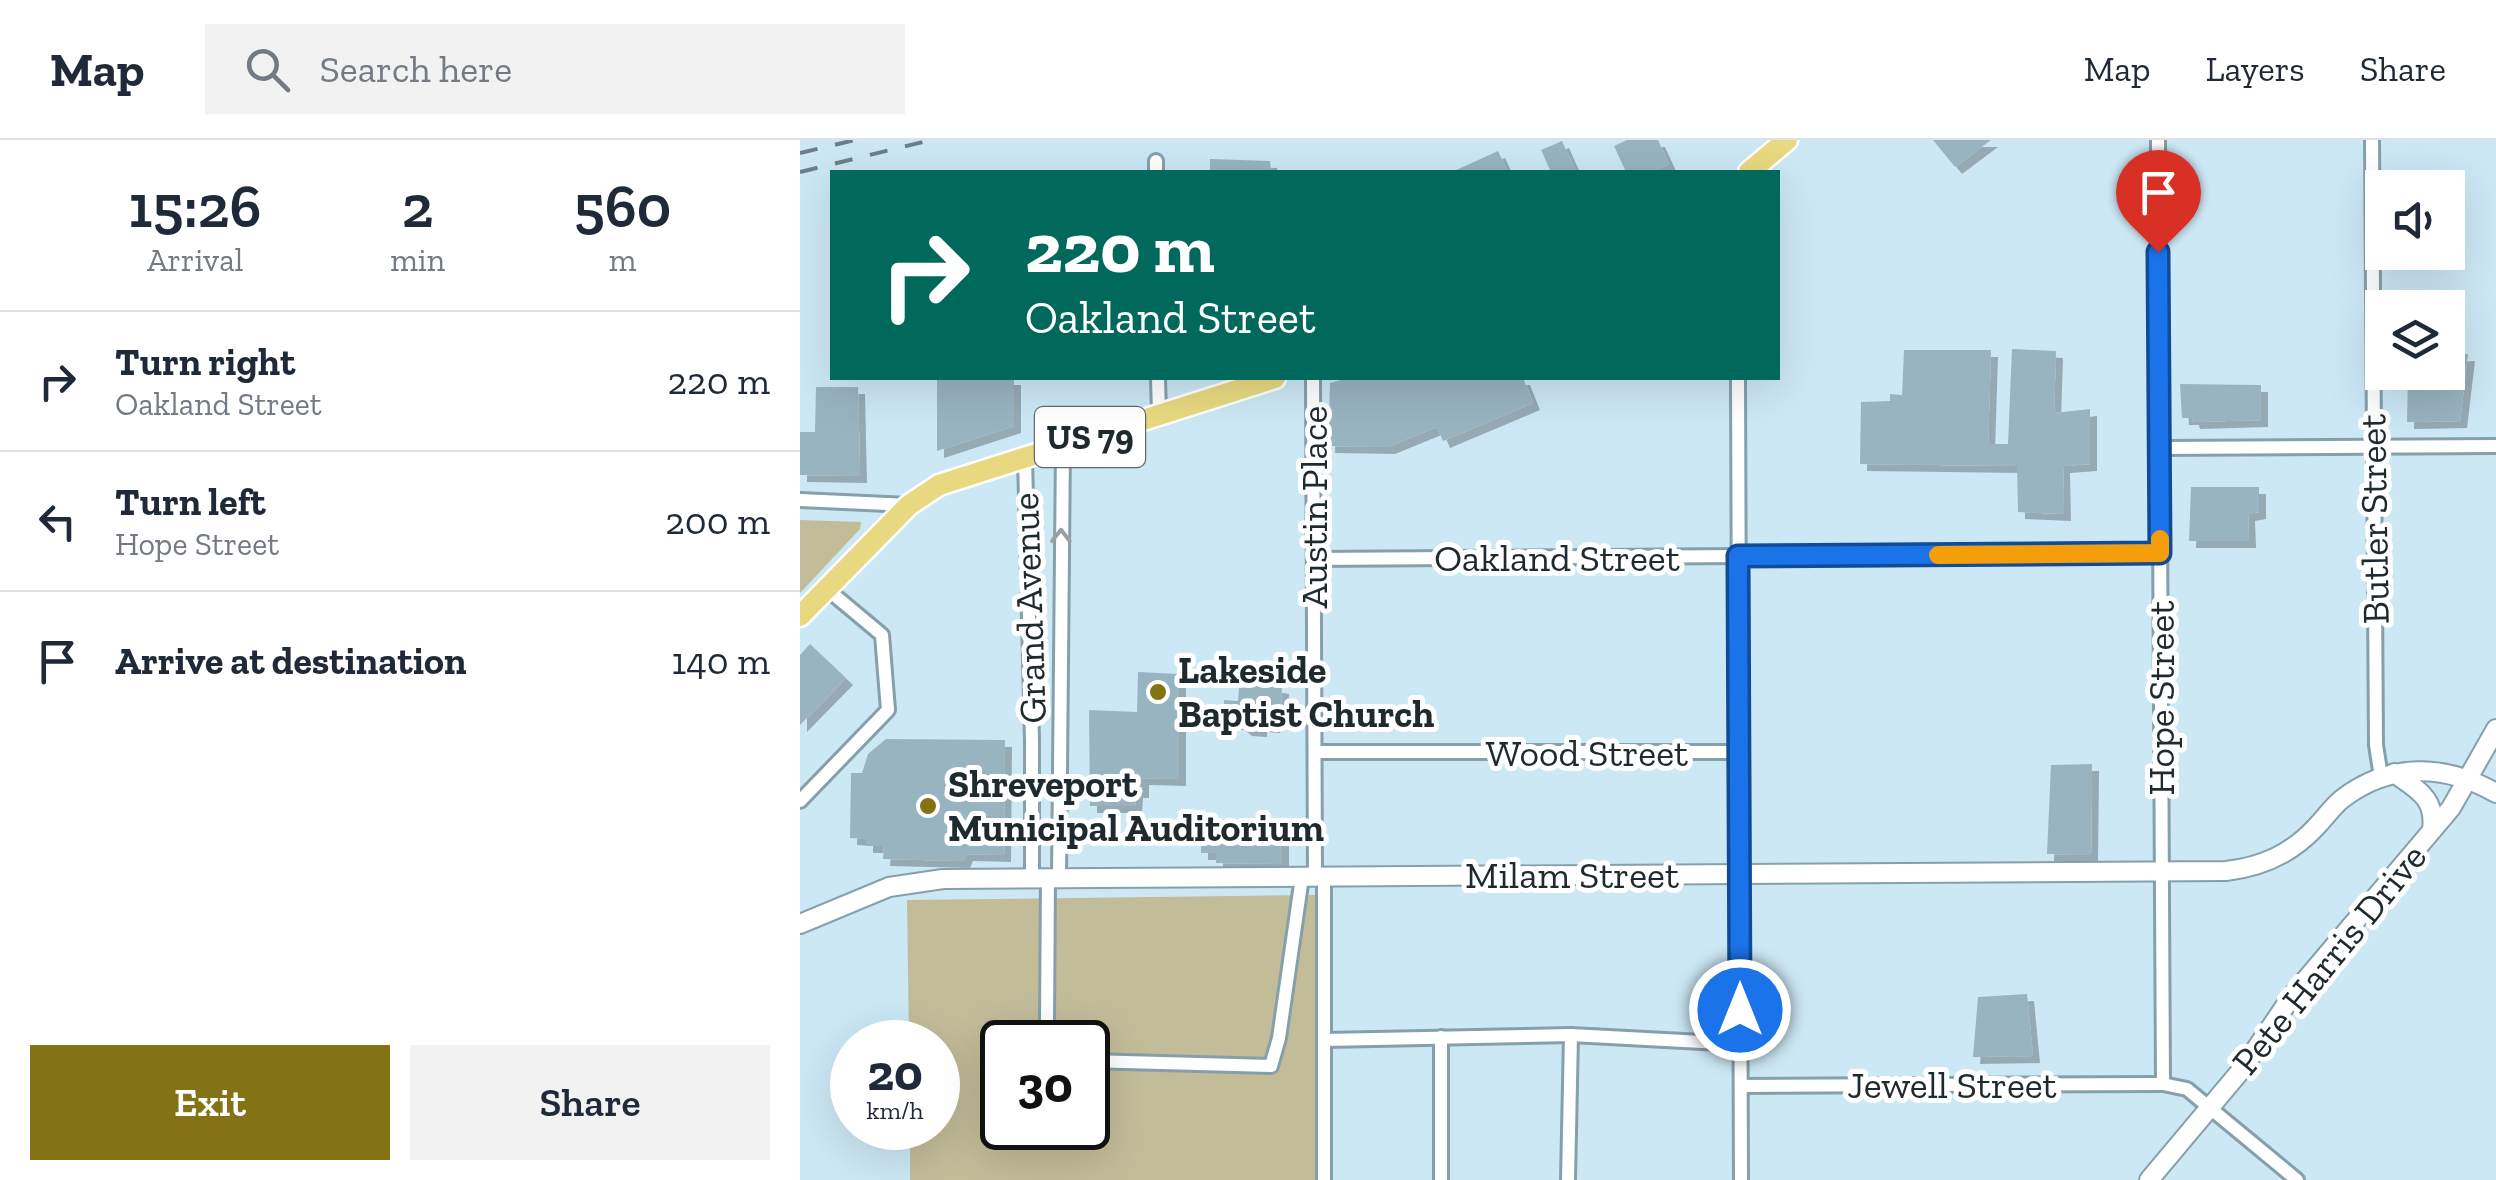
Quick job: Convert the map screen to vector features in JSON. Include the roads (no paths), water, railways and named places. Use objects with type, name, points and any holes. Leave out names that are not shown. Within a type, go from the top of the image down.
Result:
[{"type":"main road","points":[[1751,170],[1787,140]]},
{"type":"main road","name":"US 79","points":[[800,616],[909,505],[939,485],[1269,380]]},
{"type":"street","name":"Hope Street","points":[[2158,140],[2163,1084]]},
{"type":"street","name":"Butler Street","points":[[2372,140],[2376,745],[2388,775]]},
{"type":"street","points":[[1158,380],[1159,414]]},
{"type":"street","name":"Austin Place","points":[[1313,380],[1313,877]]},
{"type":"street","points":[[1738,380],[1740,1180]]},
{"type":"street","name":"Grand Avenue","points":[[1046,878],[1062,446]]},
{"type":"street","points":[[2159,448],[2496,446]]},
{"type":"street","name":"Grand Avenue","points":[[1025,458],[1032,741],[1046,878]]},
{"type":"street","points":[[800,500],[909,505]]},
{"type":"street","name":"Oakland Street","points":[[1314,558],[2160,553]]},
{"type":"street","points":[[800,801],[888,710],[882,635],[827,588]]},
{"type":"street","name":"Pete Harris Drive","points":[[2149,1180],[2244,1068],[2292,996],[2432,830],[2469,779],[2496,729]]},
{"type":"street","name":"Wood Street","points":[[1315,752],[1739,752]]},
{"type":"street","points":[[2388,775],[2431,770],[2469,779],[2496,792]]},
{"type":"street","points":[[2388,775],[2421,791],[2434,812],[2432,830]]},
{"type":"street","name":"Milam Street","points":[[800,924],[871,892],[906,882],[943,879],[2241,869],[2276,858],[2301,842],[2342,800],[2388,775]]},
{"type":"street","points":[[1313,877],[1324,1040],[1324,1180]]},
{"type":"street","points":[[1110,1062],[1271,1066],[1313,877]]},
{"type":"street","points":[[1046,878],[1047,1020]]},
{"type":"street","points":[[1324,1040],[1571,1034],[1740,1044]]},
{"type":"street","points":[[1568,1180],[1571,1034]]},
{"type":"street","points":[[1440,1180],[1442,1037]]},
{"type":"street","points":[[2163,1084],[2187,1089],[2298,1180]]},
{"type":"street","name":"Jewell Street","points":[[1740,1086],[2163,1084]]},
{"type":"railway","points":[[800,153],[855,140]]},
{"type":"railway","points":[[800,172],[931,140]]},
{"type":"place","name":"Lakeside Baptist Church","points":[[1158,692]]},
{"type":"place","name":"Shreveport Municipal Auditorium","points":[[928,806]]}]
